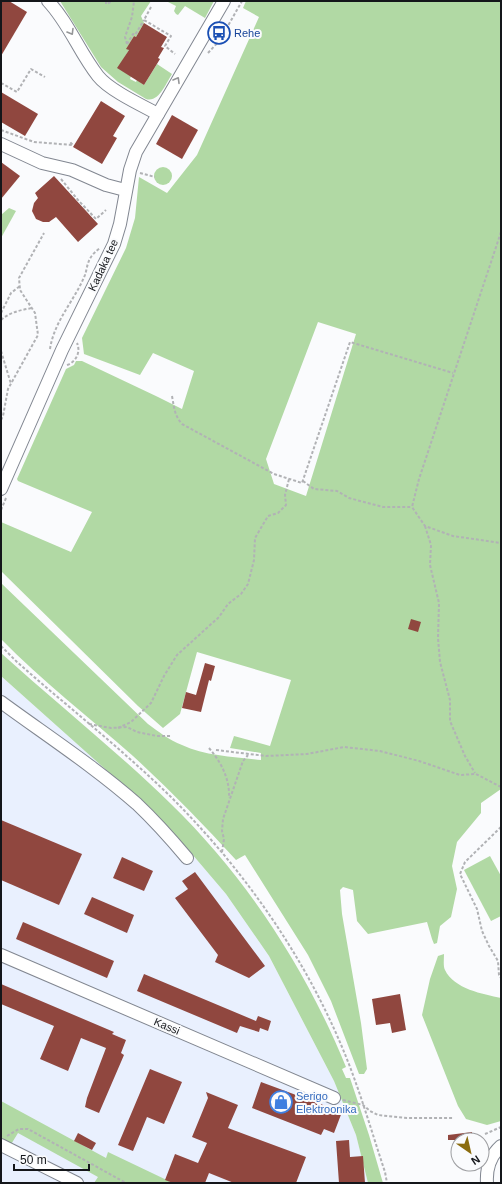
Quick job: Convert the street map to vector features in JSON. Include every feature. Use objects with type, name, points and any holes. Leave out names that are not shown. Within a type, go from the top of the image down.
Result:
[{"type":"street","points":[[48,1],[69,29],[98,77],[110,87],[158,114]]},
{"type":"street","name":"Kadaka tee","points":[[1,489],[62,350],[114,244],[120,224],[125,190],[136,152],[224,1]]},
{"type":"street","points":[[1,144],[42,163],[72,170],[106,185],[125,190]]},
{"type":"street","points":[[1,702],[80,759],[137,804],[164,831],[187,858]]},
{"type":"street","name":"Kassi","points":[[1,955],[334,1098]]},
{"type":"street","points":[[5,1143],[78,1183]]},
{"type":"street","points":[[486,1183],[488,1165],[492,1157],[501,1146]]},
{"type":"path","points":[[106,1],[106,4],[113,1]]},
{"type":"path","points":[[134,1],[132,17],[125,37],[127,44],[133,34],[135,35],[151,7]]},
{"type":"path","points":[[144,20],[171,36],[164,46],[175,54]]},
{"type":"path","points":[[1,83],[17,92],[31,70],[45,77]]},
{"type":"path","points":[[1,130],[21,138],[41,143],[73,145],[69,140]]},
{"type":"path","points":[[137,171],[156,177]]},
{"type":"path","points":[[59,177],[96,219],[106,210]]},
{"type":"path","points":[[476,774],[465,756],[450,721],[450,700],[440,662],[438,638],[439,603],[430,565],[431,545],[425,526],[412,508],[419,479],[453,373],[501,232]]},
{"type":"path","points":[[1,420],[8,389],[38,335],[35,313],[20,290],[19,278],[44,233]]},
{"type":"path","points":[[50,351],[51,340],[66,308],[85,274],[91,256],[105,245]]},
{"type":"path","points":[[1,313],[10,293],[20,286]]},
{"type":"path","points":[[1,320],[16,311],[32,308]]},
{"type":"path","points":[[302,481],[350,342],[453,373]]},
{"type":"path","points":[[1,351],[11,384]]},
{"type":"path","points":[[172,396],[174,410],[177,418],[182,424],[274,474],[302,483],[302,481],[314,489],[337,491],[349,498],[358,499],[383,507],[412,508]]},
{"type":"path","points":[[118,728],[131,722],[151,703],[164,676],[178,655],[219,617],[228,604],[241,594],[248,584],[254,560],[255,538],[268,516],[278,512],[286,505],[285,494],[289,479]]},
{"type":"path","points":[[425,526],[453,536],[501,543]]},
{"type":"path","points":[[1,646],[17,662],[171,798],[222,852],[255,894],[277,925],[301,965],[342,1047],[363,1104],[385,1172],[387,1183]]},
{"type":"path","points":[[87,724],[102,727],[127,727],[137,732],[157,736],[171,736]]},
{"type":"path","points":[[216,750],[266,756],[307,754],[344,747],[380,751],[460,774],[476,774],[501,787]]},
{"type":"path","points":[[209,748],[220,762],[224,771],[228,782],[229,800]]},
{"type":"path","points":[[222,852],[224,839],[222,819],[243,762],[248,754]]},
{"type":"path","points":[[501,827],[466,862],[460,874],[477,909],[482,930],[498,961],[499,975],[501,978]]},
{"type":"path","points":[[334,1098],[363,1104],[370,1111],[378,1115],[407,1118],[454,1118]]},
{"type":"path","points":[[490,1132],[501,1127]]},
{"type":"path","points":[[5,1143],[18,1129],[28,1129],[126,1183]]},
{"type":"shaded area","points":[[1,676],[123,785],[186,847],[226,894],[269,956],[334,1081],[356,1135],[368,1183],[1,1183]]},
{"type":"green space","points":[[60,1],[151,1],[141,16],[144,23],[136,37],[134,36],[127,48],[129,50],[118,68],[131,76],[130,79],[136,82],[137,80],[144,85],[157,64],[172,74],[162,91],[155,98],[146,99],[118,82],[101,67]]},
{"type":"green space","points":[[166,1],[214,1],[205,18],[185,6],[178,15],[174,11],[176,6]]},
{"type":"green space","points":[[246,1],[501,1],[501,789],[481,803],[481,813],[457,842],[452,866],[457,889],[451,917],[440,926],[437,943],[434,944],[427,922],[368,934],[357,921],[353,890],[343,887],[340,890],[342,914],[361,1023],[367,1069],[364,1074],[359,1074],[331,1001],[308,955],[245,855],[236,860],[186,807],[146,768],[49,684],[1,639],[1,583],[148,724],[168,738],[201,752],[221,756],[261,760],[261,753],[230,748],[234,736],[270,746],[291,680],[197,652],[180,714],[163,728],[138,706],[1,571],[1,522],[71,552],[92,512],[18,481],[17,479],[66,369],[74,365],[76,361],[82,361],[182,409],[194,371],[153,353],[140,375],[84,354],[82,338],[126,248],[135,218],[139,177],[167,193],[197,155],[259,17],[243,8]],"holes":[[[318,322],[356,334],[306,496],[274,484],[266,459]]]},
{"type":"green space","points":[[163,167],[169,170],[172,176],[169,182],[163,185],[157,182],[154,176],[157,170]]},
{"type":"green space","points":[[9,208],[16,211],[1,238],[1,215]]},
{"type":"green space","points":[[1,653],[130,765],[171,804],[225,863],[249,894],[272,926],[293,960],[330,1031],[346,1067],[342,1069],[346,1078],[350,1078],[383,1183],[368,1183],[356,1135],[334,1081],[269,956],[226,894],[186,847],[123,785],[1,676]]},
{"type":"green space","points":[[490,856],[501,876],[501,916],[491,921],[464,870]]},
{"type":"green space","points":[[444,954],[445,970],[455,982],[470,990],[501,998],[501,1121],[487,1125],[466,1119],[458,1106],[422,1015],[430,979],[438,956]]},
{"type":"green space","points":[[1,1101],[106,1158],[108,1152],[173,1183],[94,1183],[98,1177],[18,1133],[10,1146],[1,1141]]},
{"type":"building","points":[[1,1],[9,1],[27,12],[1,56]]},
{"type":"building","points":[[144,23],[167,37],[161,47],[164,48],[158,58],[160,59],[144,85],[117,68],[129,50],[126,49],[134,36],[136,37]]},
{"type":"building","points":[[1,92],[38,114],[25,136],[1,122]]},
{"type":"building","points":[[101,101],[125,116],[113,136],[117,138],[102,164],[73,147]]},
{"type":"building","points":[[172,115],[198,130],[182,159],[156,144]]},
{"type":"building","points":[[1,162],[20,176],[1,199]]},
{"type":"building","points":[[54,176],[98,224],[78,242],[56,217],[49,222],[43,222],[36,219],[32,211],[34,203],[38,198],[35,193]]},
{"type":"building","points":[[411,619],[421,622],[418,632],[408,629]]},
{"type":"building","points":[[205,663],[215,666],[211,681],[209,680],[201,712],[182,708],[186,692],[196,695]]},
{"type":"building","points":[[1,820],[82,854],[59,905],[1,880]]},
{"type":"building","points":[[122,857],[153,871],[144,891],[113,878]]},
{"type":"building","points":[[195,872],[265,966],[249,978],[215,962],[218,955],[175,898],[188,889],[182,881]]},
{"type":"building","points":[[92,897],[134,915],[127,933],[84,914]]},
{"type":"building","points":[[23,922],[114,961],[107,978],[16,939]]},
{"type":"building","points":[[144,974],[256,1021],[258,1016],[271,1021],[268,1031],[260,1028],[259,1032],[240,1026],[237,1033],[137,991]]},
{"type":"building","points":[[1,984],[114,1032],[112,1034],[126,1040],[121,1053],[124,1055],[99,1113],[85,1107],[106,1048],[81,1038],[68,1071],[40,1059],[54,1026],[1,1004]]},
{"type":"building","points":[[400,994],[406,1030],[392,1033],[390,1023],[376,1025],[372,999]]},
{"type":"building","points":[[150,1069],[182,1082],[164,1124],[147,1117],[133,1151],[118,1145]]},
{"type":"building","points":[[261,1082],[342,1112],[334,1133],[324,1129],[321,1135],[252,1108]]},
{"type":"building","points":[[206,1092],[238,1105],[228,1128],[306,1157],[296,1183],[234,1183],[209,1173],[205,1183],[173,1183],[165,1180],[175,1154],[198,1163],[207,1143],[192,1137],[208,1098]]},
{"type":"building","points":[[78,1133],[96,1143],[92,1150],[74,1141]]},
{"type":"building","points":[[448,1135],[450,1135],[450,1140],[448,1140]]},
{"type":"building","points":[[349,1140],[350,1157],[363,1156],[365,1183],[339,1183],[336,1141]]},
{"type":"place","name":"Rehe","points":[[219,33]]},
{"type":"place","name":"Serigo Elektroonika","points":[[281,1102]]}]
